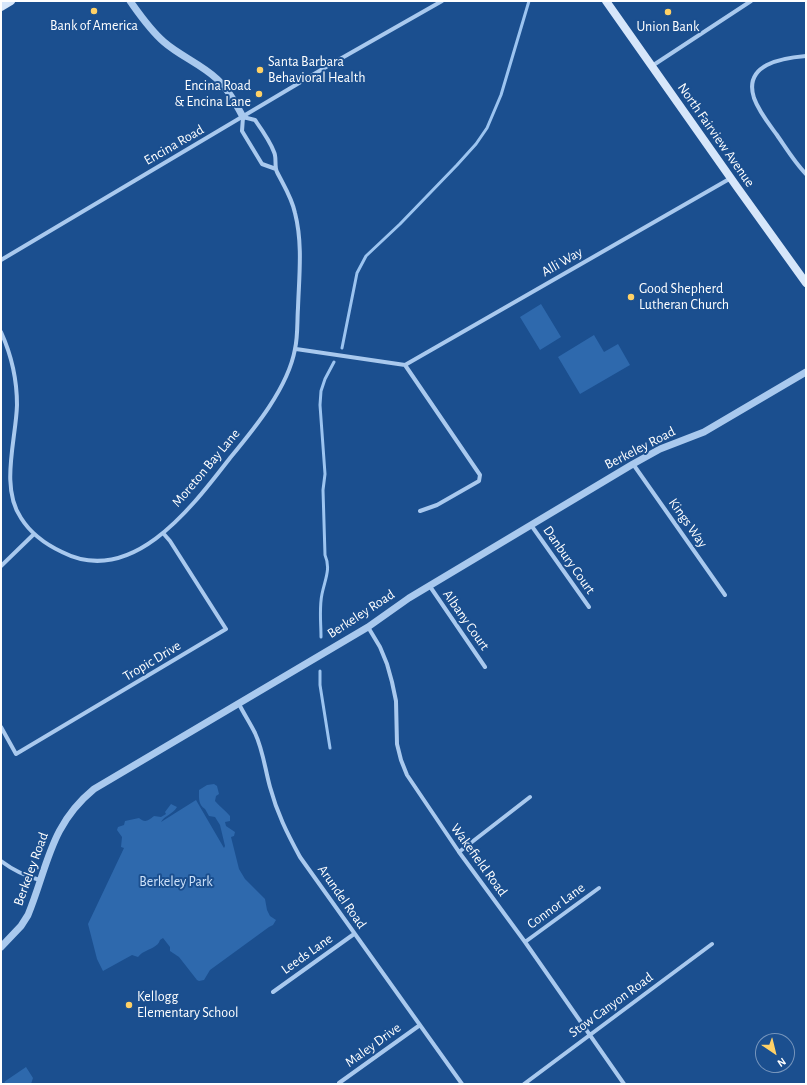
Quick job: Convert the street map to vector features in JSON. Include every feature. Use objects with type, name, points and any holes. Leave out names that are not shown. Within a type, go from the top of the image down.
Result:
[{"type":"main road","points":[[1,7],[11,1]]},
{"type":"main road","name":"North Fairview Avenue","points":[[606,1],[806,283]]},
{"type":"street","points":[[130,1],[149,26],[163,41],[207,70],[219,80],[243,117],[242,131],[262,164],[276,169]]},
{"type":"street","name":"Encina Road","points":[[1,260],[335,62],[442,1]]},
{"type":"street","points":[[652,66],[751,1]]},
{"type":"street","points":[[806,56],[780,59],[766,65],[755,76],[752,87],[754,99],[762,114],[806,174]]},
{"type":"street","name":"Moreton Bay Lane","points":[[1,332],[11,360],[17,404],[10,469],[11,491],[19,517],[34,534],[51,547],[71,557],[87,561],[125,557],[144,547],[163,533],[195,502],[240,446],[280,392],[296,349],[300,251],[299,230],[292,203],[276,169],[276,154],[255,120],[243,117]]},
{"type":"street","name":"Alli Way","points":[[405,365],[731,178]]},
{"type":"street","points":[[296,349],[405,365],[480,475],[480,481],[437,505],[420,511]]},
{"type":"street","name":"Berkeley Road","points":[[1,947],[21,926],[28,915],[54,839],[71,812],[86,796],[117,775],[368,627],[408,598],[429,585],[633,464],[660,449],[709,429],[806,372]]},
{"type":"street","name":"Kings Way","points":[[633,464],[725,595]]},
{"type":"street","name":"Danbury Court","points":[[531,525],[589,607]]},
{"type":"street","name":"Tropic Drive","points":[[1,728],[16,754],[226,629],[170,541],[163,533]]},
{"type":"street","points":[[1,566],[34,534]]},
{"type":"street","name":"Albany Court","points":[[429,585],[485,667]]},
{"type":"street","name":"Wakefield Road","points":[[368,627],[380,647],[387,664],[396,701],[397,744],[403,765],[416,789],[458,852],[525,942],[624,1084]]},
{"type":"street","name":"Arundel Road","points":[[239,704],[255,733],[260,747],[278,814],[300,857],[462,1084]]},
{"type":"street","points":[[458,852],[530,797]]},
{"type":"street","points":[[1,860],[9,867],[40,880]]},
{"type":"street","name":"Connor Lane","points":[[525,942],[599,888]]},
{"type":"street","name":"Leeds Lane","points":[[273,992],[354,934]]},
{"type":"street","name":"Stow Canyon Road","points":[[524,1084],[712,944]]},
{"type":"street","name":"Maley Drive","points":[[339,1083],[420,1025]]},
{"type":"green space","points":[[541,304],[561,337],[540,350],[520,317]]},
{"type":"green space","points":[[594,335],[604,352],[618,344],[630,365],[580,394],[558,357]]},
{"type":"green space","name":"Berkeley Park","points":[[214,784],[217,786],[219,794],[216,796],[215,801],[230,816],[230,821],[225,822],[226,826],[235,832],[234,836],[231,837],[239,869],[245,879],[265,899],[270,916],[276,920],[273,925],[210,970],[204,980],[197,980],[179,957],[170,951],[170,947],[163,938],[155,946],[138,957],[132,955],[103,971],[97,959],[88,924],[124,848],[121,847],[122,837],[117,830],[118,827],[124,825],[125,821],[139,818],[146,821],[154,816],[161,817],[166,814],[165,812],[171,804],[177,807],[161,822],[196,800],[224,848],[225,846],[220,825],[215,817],[209,816],[199,801],[199,790],[207,785]]},
{"type":"green space","points":[[26,1067],[33,1078],[31,1084],[6,1084],[4,1082]]},
{"type":"waterway","points":[[342,348],[357,273],[366,256],[400,224],[457,165],[476,144],[487,128],[501,95],[529,1]]},
{"type":"waterway","points":[[321,637],[320,616],[322,594],[327,574],[327,560],[325,555],[323,490],[325,474],[320,405],[321,391],[325,379],[334,362]]},
{"type":"waterway","points":[[320,671],[320,685],[330,748]]},
{"type":"place","name":"Bank of America","points":[[94,11]]},
{"type":"place","name":"Union Bank","points":[[668,12]]},
{"type":"place","name":"Santa Barbara Behavioral Health","points":[[260,70]]},
{"type":"place","name":"Encina Road & Encina Lane","points":[[259,94]]},
{"type":"place","name":"Good Shepherd Lutheran Church","points":[[631,297]]},
{"type":"place","name":"Kellogg Elementary School","points":[[129,1005]]}]
